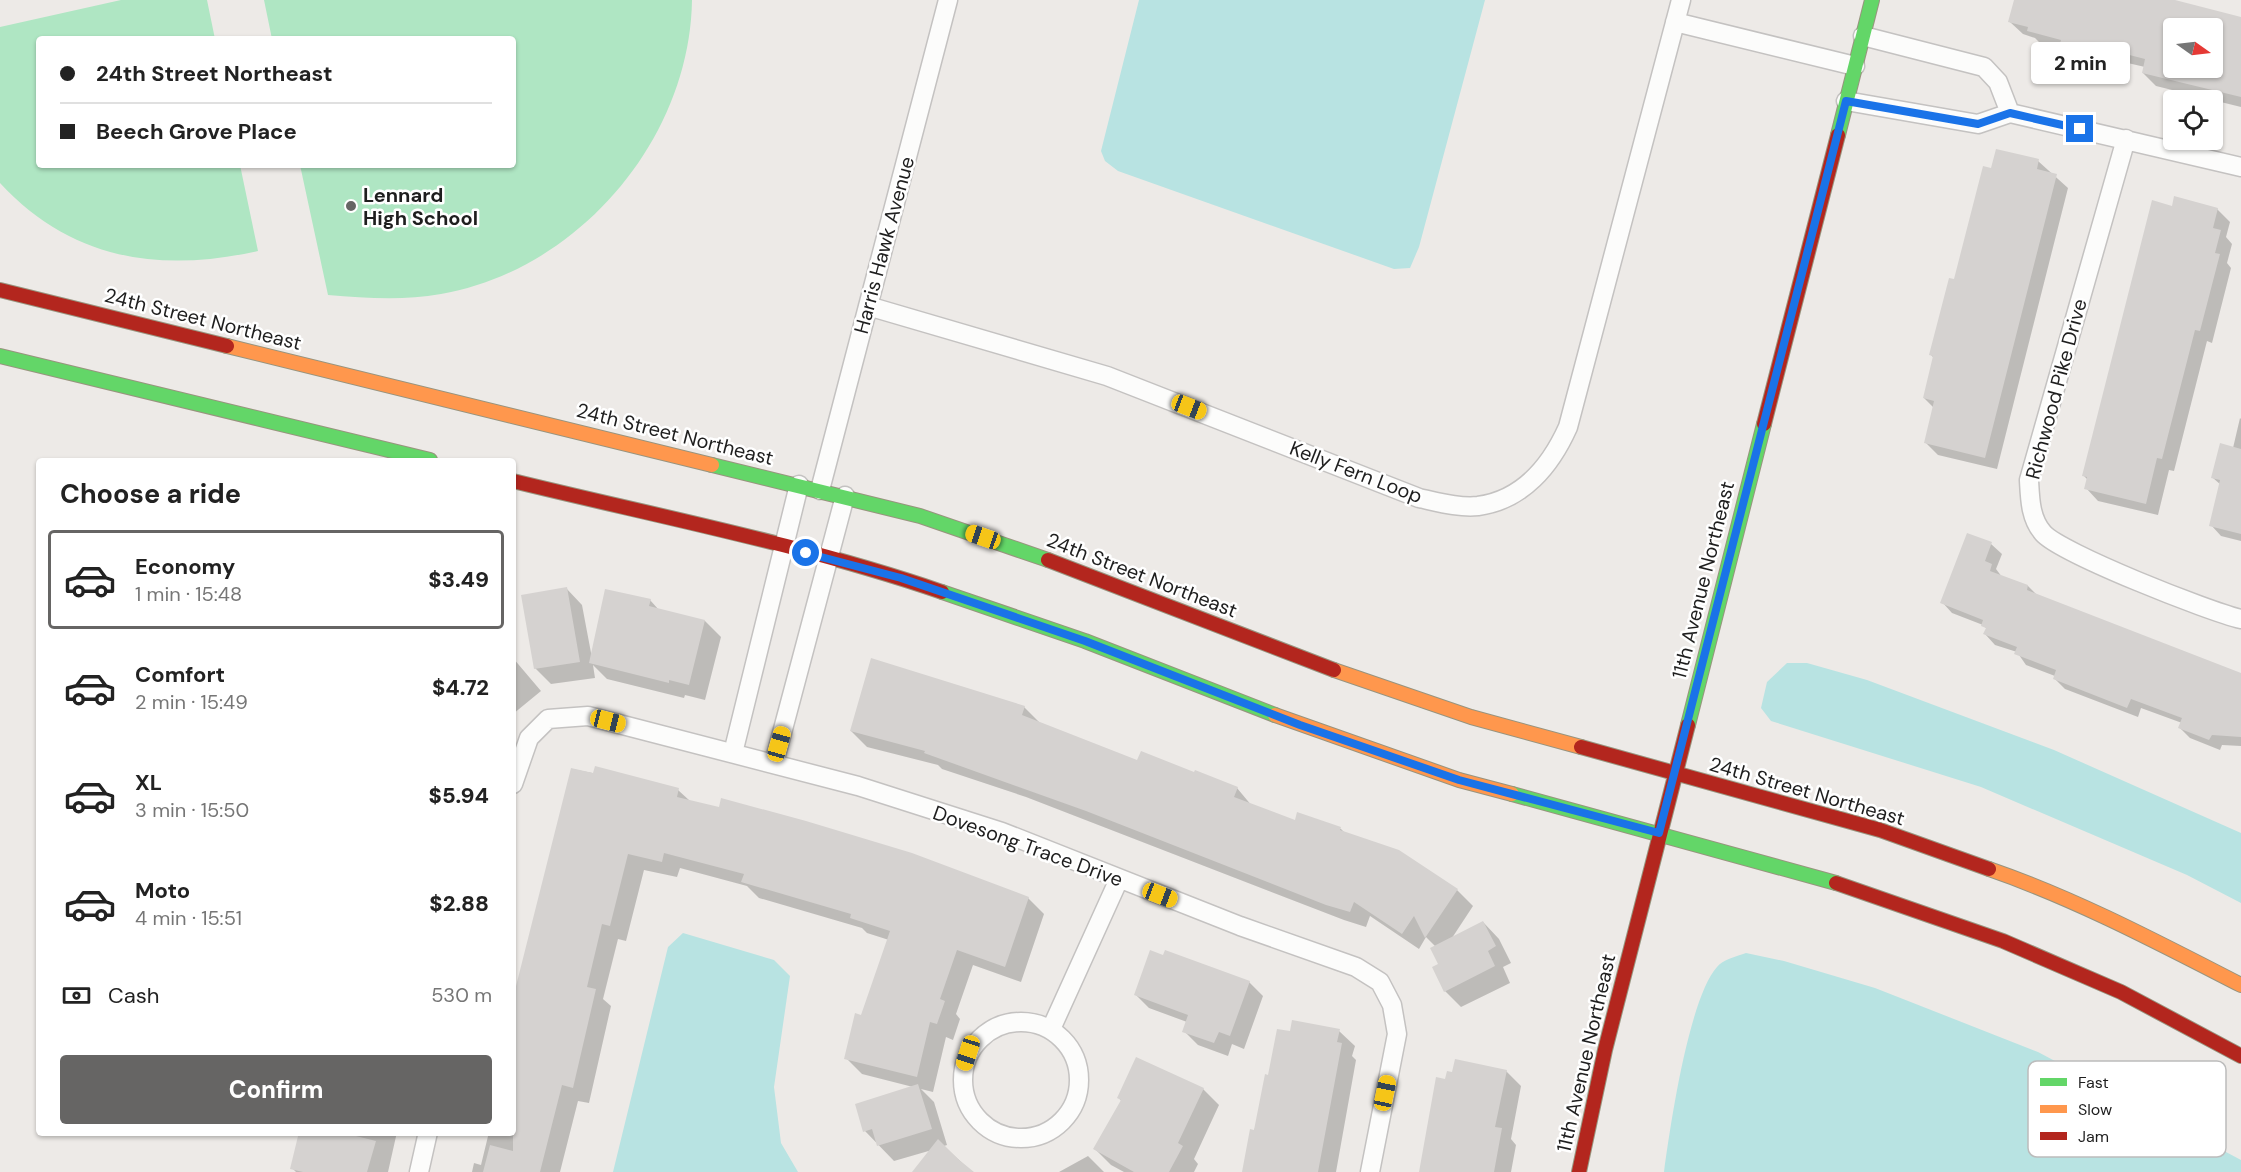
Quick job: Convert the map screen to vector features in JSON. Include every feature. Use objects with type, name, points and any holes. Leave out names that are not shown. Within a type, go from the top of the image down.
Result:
[{"type":"street","name":"Harris Hawk Avenue","points":[[820,490],[948,0]]},
{"type":"street","name":"Kelly Fern Loop","points":[[868,306],[1107,376],[1419,498],[1450,505],[1479,506],[1510,496],[1539,475],[1557,452],[1568,427],[1681,0]]},
{"type":"street","name":"11th Avenue Northeast","points":[[1579,1172],[1605,1050],[1674,773],[1872,0]]},
{"type":"street","points":[[1675,22],[1855,66]]},
{"type":"street","points":[[1863,36],[1984,67],[1998,82],[2010,113]]},
{"type":"street","points":[[1846,101],[1978,124],[2010,113],[2241,167]]},
{"type":"street","name":"Richwood Pike Drive","points":[[2126,139],[2029,480],[2030,502],[2034,518],[2042,532],[2068,551],[2241,619]]},
{"type":"street","name":"24th Street Northeast","points":[[0,290],[799,484],[920,516],[1108,581],[1326,667],[1471,717],[1880,830],[2019,879],[2150,938],[2241,985]]},
{"type":"street","points":[[0,356],[422,458]]},
{"type":"street","points":[[516,482],[901,578],[1085,641],[1300,725],[1459,780],[1854,888],[2003,940],[2121,992],[2241,1056]]},
{"type":"street","points":[[733,753],[799,484]]},
{"type":"street","points":[[774,763],[845,496]]},
{"type":"street","name":"Dovesong Trace Drive","points":[[516,775],[529,738],[548,718],[588,716],[858,786],[1002,832],[1119,879],[1356,967],[1380,981],[1392,1005],[1397,1034],[1370,1172]]},
{"type":"street","points":[[1051,1029],[1119,879]]},
{"type":"street","points":[[1014,1021],[1033,1022],[1051,1029],[1075,1059],[1079,1078],[1077,1097],[1068,1114],[1054,1128],[1036,1136],[1017,1139],[998,1134],[982,1124],[970,1109],[963,1091],[962,1072],[968,1053],[980,1038],[995,1026],[1014,1021]]},
{"type":"street","points":[[418,1172],[427,1136]]},
{"type":"green space","points":[[121,0],[207,0],[214,36],[36,36],[36,168],[241,168],[258,251],[222,258],[186,260],[152,259],[119,254],[87,244],[56,229],[27,209],[0,183],[0,27]]},
{"type":"green space","points":[[264,0],[692,0],[686,52],[671,101],[648,148],[618,190],[581,227],[538,257],[491,280],[441,294],[412,298],[328,295],[301,168],[516,168],[516,36],[271,36]]},
{"type":"water","points":[[1139,0],[1485,0],[1419,247],[1410,268],[1394,269],[1118,171],[1105,161],[1101,151]]},
{"type":"water","points":[[1787,663],[1807,663],[1867,680],[2054,750],[2241,833],[2241,903],[2187,875],[1981,787],[1771,721],[1761,708],[1767,682]]},
{"type":"water","points":[[683,933],[774,960],[790,976],[774,1087],[781,1143],[798,1172],[613,1172],[668,947]]},
{"type":"water","points":[[1746,953],[1784,961],[1875,988],[2038,1052],[2055,1061],[2028,1061],[2028,1157],[2226,1157],[2226,1152],[2241,1160],[2241,1172],[1664,1172],[1682,1064],[1698,1006],[1707,983],[1717,967],[1726,960]]},
{"type":"building","points":[[2014,0],[2175,0],[2241,17],[2241,97],[2223,93],[2223,90],[2212,90],[2142,73],[2145,59],[2106,49],[2103,62],[2058,50],[2061,40],[2027,31],[2028,27],[2008,22]]},
{"type":"building","points":[[1996,149],[2039,159],[2037,169],[2057,174],[1985,458],[1924,443],[1934,401],[1923,398],[1933,356],[1929,355],[1949,278],[1954,279],[1983,166],[1991,168]]},
{"type":"building","points":[[2174,196],[2218,208],[2213,228],[2221,230],[2215,253],[2220,254],[2200,331],[2195,330],[2162,459],[2157,458],[2146,504],[2084,489],[2087,477],[2082,476],[2152,200],[2172,206]]},
{"type":"building","points":[[2220,443],[2241,449],[2241,534],[2209,526],[2220,480],[2211,478]]},
{"type":"building","points":[[1967,533],[1992,542],[1985,561],[1992,564],[1990,571],[2028,585],[2027,590],[2241,673],[2241,737],[2212,735],[2209,740],[2178,728],[2182,718],[2131,699],[2127,708],[2053,679],[2056,670],[2014,654],[2017,647],[1983,634],[1986,628],[1981,626],[1983,620],[1940,603]]},
{"type":"building","points":[[567,587],[580,662],[534,669],[521,595]]},
{"type":"building","points":[[605,589],[651,599],[649,606],[705,620],[689,685],[669,680],[669,683],[589,663]]},
{"type":"building","points":[[871,658],[1025,706],[1022,715],[1137,760],[1141,751],[1194,772],[1195,770],[1238,787],[1234,797],[1295,820],[1297,812],[1341,827],[1340,830],[1399,850],[1458,889],[1425,938],[1414,916],[1402,934],[1354,902],[1350,912],[1326,905],[1086,811],[924,753],[925,751],[850,731]]},
{"type":"building","points":[[595,766],[679,788],[677,797],[719,807],[721,798],[806,821],[912,853],[1029,897],[1005,967],[957,950],[940,999],[945,1001],[937,1024],[930,1022],[917,1077],[844,1059],[855,1013],[861,1015],[890,931],[850,918],[851,914],[741,882],[744,874],[664,853],[662,862],[628,854],[610,926],[602,924],[587,987],[596,989],[573,1088],[562,1085],[540,1172],[483,1172],[490,1145],[513,1151],[513,1136],[516,1136],[516,986],[571,768],[593,773]]},
{"type":"building","points":[[1483,921],[1496,946],[1488,951],[1495,966],[1444,992],[1432,967],[1438,964],[1430,948]]},
{"type":"building","points":[[1150,950],[1163,955],[1165,950],[1250,981],[1230,1036],[1219,1032],[1214,1043],[1182,1032],[1188,1015],[1134,995]]},
{"type":"building","points":[[1292,1020],[1340,1029],[1337,1042],[1342,1043],[1318,1172],[1242,1172],[1250,1129],[1254,1130],[1277,1029],[1290,1031]]},
{"type":"building","points":[[1136,1057],[1204,1088],[1178,1143],[1183,1146],[1169,1172],[1134,1172],[1093,1149],[1121,1100],[1117,1098]]},
{"type":"building","points":[[1455,1059],[1507,1070],[1495,1127],[1502,1128],[1494,1172],[1419,1172],[1436,1077],[1445,1079],[1447,1071],[1452,1072]]},
{"type":"building","points":[[918,1084],[932,1129],[877,1146],[872,1129],[863,1132],[855,1104]]},
{"type":"building","points":[[298,1136],[356,1136],[376,1141],[367,1172],[303,1172],[290,1169]]},
{"type":"building","points":[[938,1139],[958,1159],[974,1172],[912,1172]]},
{"type":"traffic: fast","points":[[1838,135],[1872,0]]},
{"type":"traffic: fast","points":[[0,356],[422,458]]},
{"type":"traffic: fast","points":[[1688,725],[1764,424]]},
{"type":"traffic: fast","points":[[712,465],[920,516],[1048,560]]},
{"type":"traffic: fast","points":[[942,592],[1085,641],[1275,715]]},
{"type":"traffic: fast","points":[[1512,794],[1836,883]]},
{"type":"traffic: slow","points":[[227,346],[712,465]]},
{"type":"traffic: slow","points":[[1334,670],[1471,717],[1581,747]]},
{"type":"traffic: slow","points":[[1275,715],[1459,780],[1512,794]]},
{"type":"traffic: slow","points":[[1989,869],[2085,908],[2241,985]]},
{"type":"traffic: jam","points":[[1764,424],[1838,135]]},
{"type":"traffic: jam","points":[[0,290],[227,346]]},
{"type":"traffic: jam","points":[[516,482],[782,545],[942,592]]},
{"type":"traffic: jam","points":[[1048,560],[1334,670]]},
{"type":"traffic: jam","points":[[1579,1172],[1605,1050],[1688,725]]},
{"type":"traffic: jam","points":[[1581,747],[1880,830],[1989,869]]},
{"type":"traffic: jam","points":[[1836,883],[2003,941],[2121,992],[2241,1056]]},
{"type":"place","name":"Lennard High School","points":[[351,206]]},
{"type":"route","points":[[806,553],[901,578],[1085,641],[1300,725],[1459,780],[1659,833],[1846,101],[1978,124],[2010,113],[2080,129]]}]
